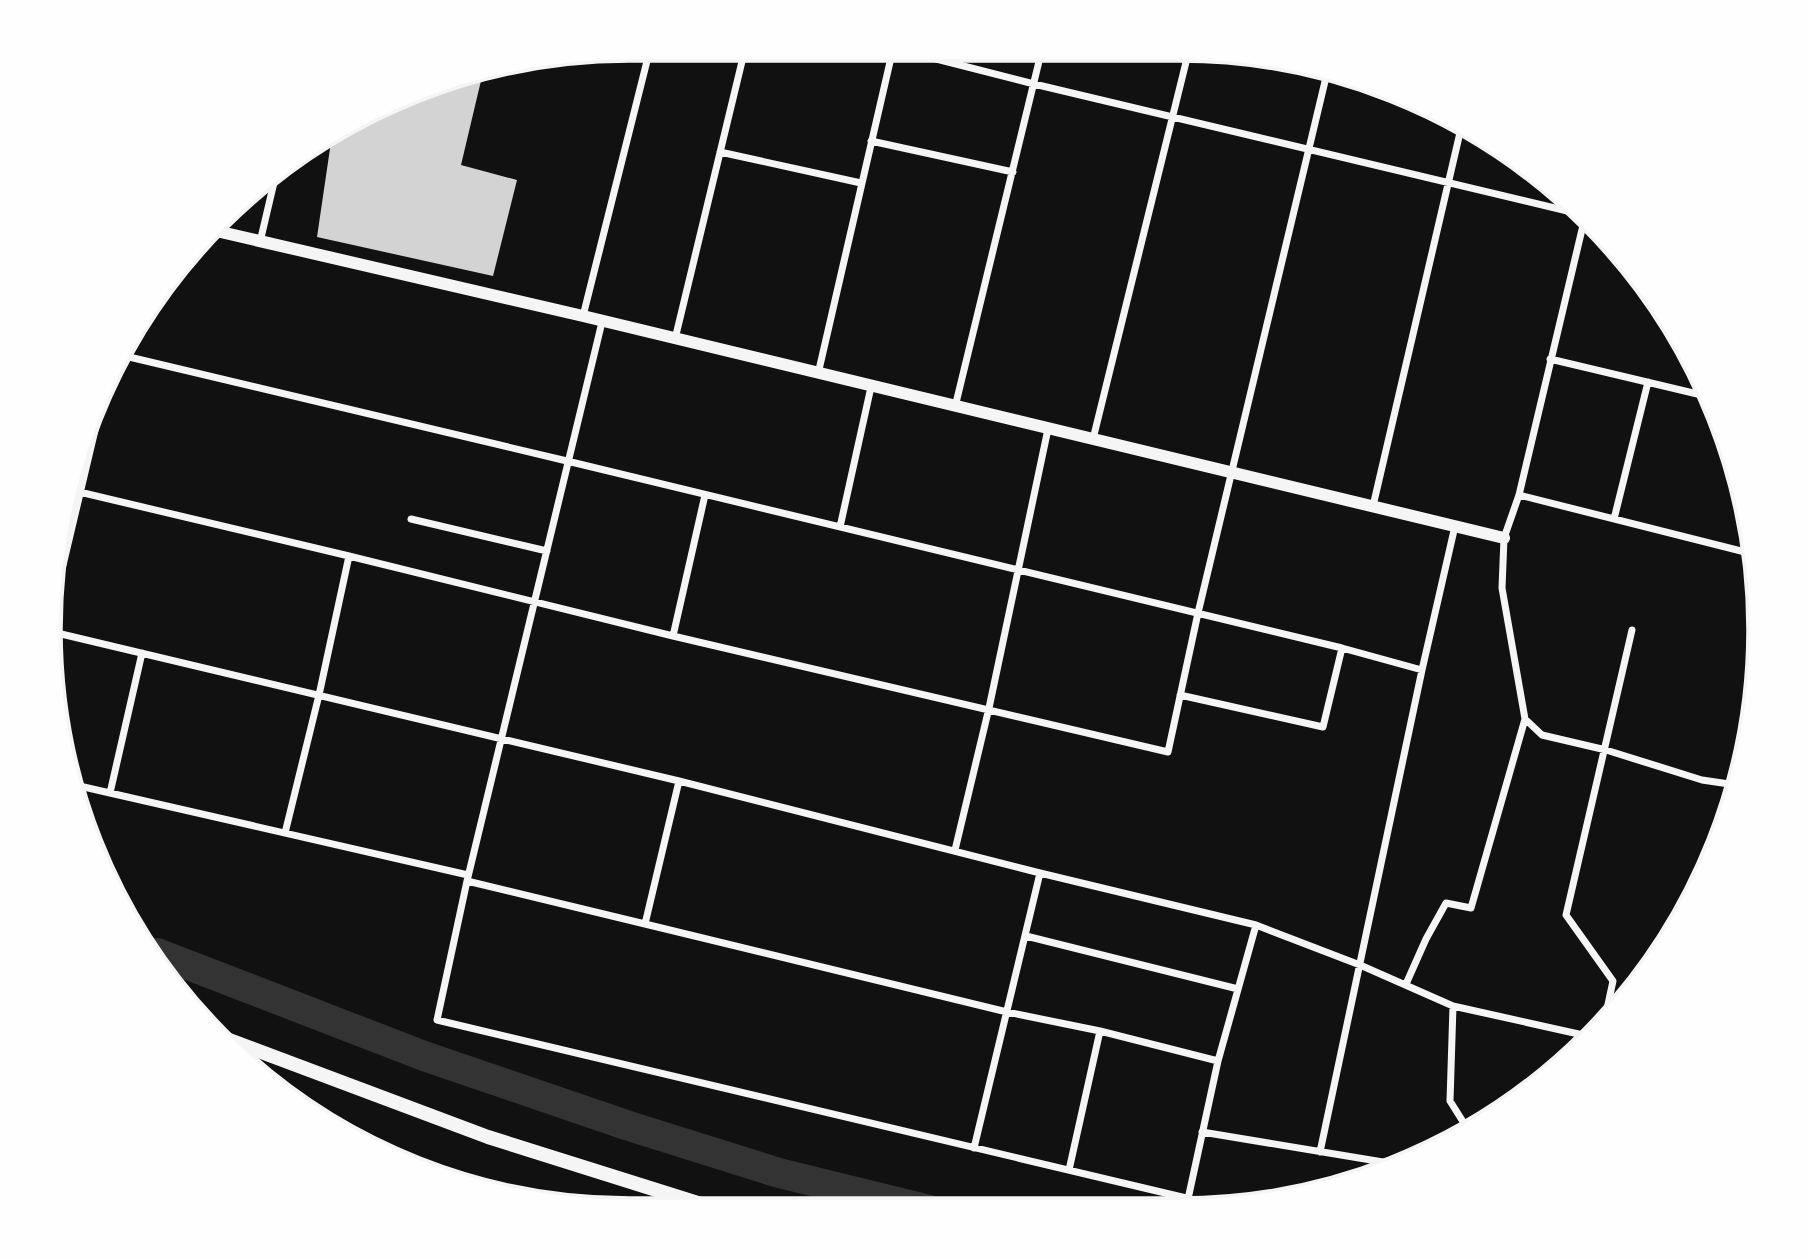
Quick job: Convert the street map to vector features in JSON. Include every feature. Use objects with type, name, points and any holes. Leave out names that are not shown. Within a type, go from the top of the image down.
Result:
[{"type":"main road","points":[[243,1045],[488,1137],[682,1198]]},
{"type":"street","points":[[583,316],[647,61]]},
{"type":"street","points":[[675,339],[742,61]]},
{"type":"street","points":[[818,374],[892,61]]},
{"type":"street","points":[[943,61],[1566,213]]},
{"type":"street","points":[[955,407],[1039,61]]},
{"type":"street","points":[[1093,439],[1186,61]]},
{"type":"street","points":[[79,492],[1168,752],[1198,613],[1325,81]]},
{"type":"street","points":[[1373,506],[1460,135]]},
{"type":"street","points":[[871,141],[1013,172]]},
{"type":"street","points":[[720,152],[861,183]]},
{"type":"street","points":[[260,242],[273,188]]},
{"type":"street","points":[[1406,984],[1426,939],[1446,904],[1471,908],[1525,719],[1502,588],[1504,538],[1519,495],[1550,359],[1584,231]]},
{"type":"street","points":[[223,233],[583,316],[1504,538]]},
{"type":"street","points":[[602,321],[503,739],[467,878],[437,1020],[1184,1198]]},
{"type":"street","points":[[131,357],[1198,613],[1422,670]]},
{"type":"street","points":[[1550,359],[1696,394]]},
{"type":"street","points":[[1614,519],[1648,382]]},
{"type":"street","points":[[840,527],[871,387]]},
{"type":"street","points":[[955,850],[989,708],[1048,429]]},
{"type":"street","points":[[66,556],[93,441]]},
{"type":"street","points":[[673,636],[705,495]]},
{"type":"street","points":[[1519,495],[1742,551]]},
{"type":"street","points":[[411,519],[547,551]]},
{"type":"street","points":[[1320,1152],[1455,526]]},
{"type":"street","points":[[285,833],[349,556]]},
{"type":"street","points":[[1608,1002],[1613,981],[1566,915],[1632,630]]},
{"type":"street","points":[[61,634],[679,781],[1256,925],[1360,965],[1453,1006],[1578,1034]]},
{"type":"street","points":[[1180,695],[1323,727],[1342,648]]},
{"type":"street","points":[[110,793],[142,653]]},
{"type":"street","points":[[1525,719],[1542,735],[1606,750],[1702,780],[1726,784]]},
{"type":"street","points":[[645,924],[679,781]]},
{"type":"street","points":[[84,787],[285,833],[645,924],[1007,1012],[1100,1031],[1218,1062]]},
{"type":"street","points":[[974,1148],[1040,873]]},
{"type":"street","points":[[1188,1198],[1218,1062],[1256,925]]},
{"type":"street","points":[[1026,936],[1238,989]]},
{"type":"street","points":[[1453,1006],[1450,1101],[1463,1122]]},
{"type":"street","points":[[1069,1170],[1100,1031]]},
{"type":"street","points":[[1202,1132],[1379,1161]]},
{"type":"building","points":[[481,81],[461,165],[517,180],[493,276],[317,237],[330,146],[412,105]]},
{"type":"waterway","points":[[165,956],[424,1056],[629,1126],[779,1173],[881,1198]]}]
